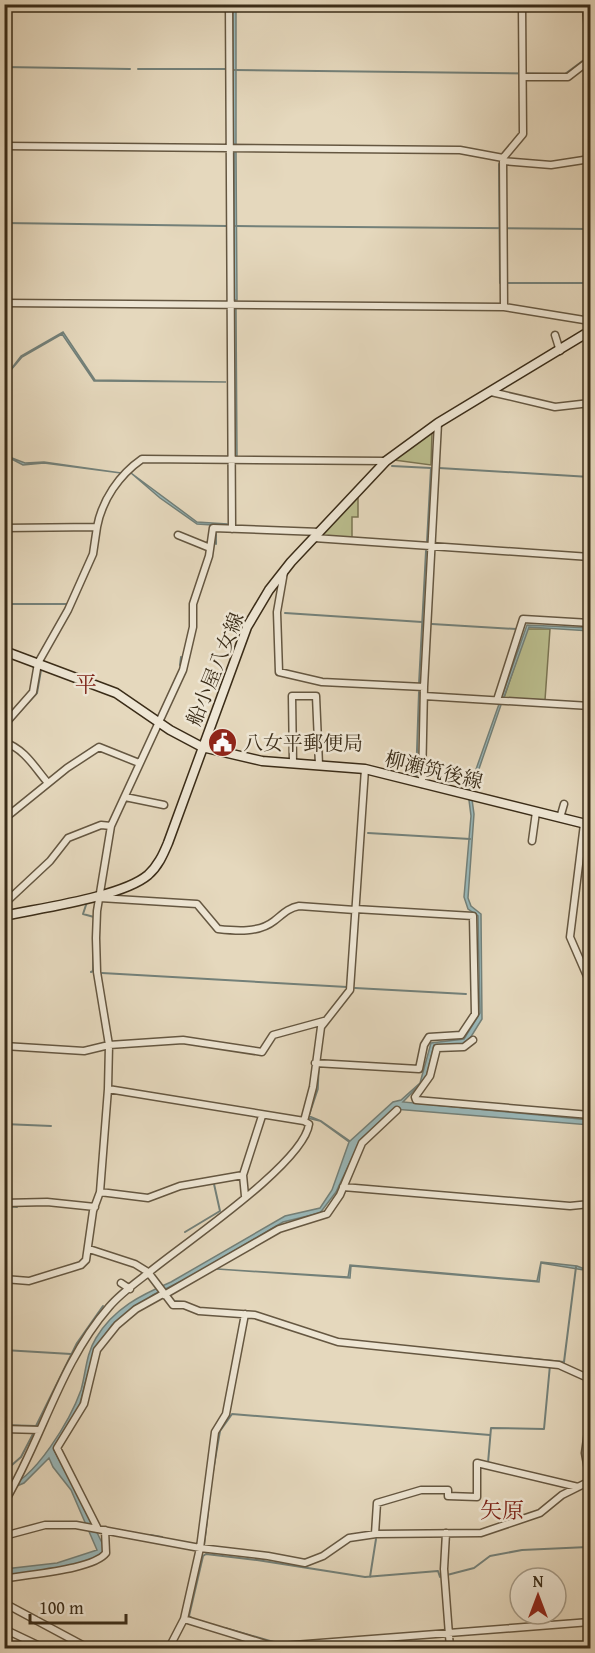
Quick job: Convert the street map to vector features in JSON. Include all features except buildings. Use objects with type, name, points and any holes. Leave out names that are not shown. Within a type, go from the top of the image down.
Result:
[{"type":"main road","name":"船小屋八女線","points":[[4,916],[100,896],[138,881],[159,862],[247,627],[284,572],[386,461],[438,423],[591,331]]},
{"type":"main road","name":"柳瀬筑後線","points":[[4,651],[116,693],[157,721],[202,747],[262,761],[365,769],[587,825]]},
{"type":"street","points":[[230,4],[232,529]]},
{"type":"street","points":[[504,307],[503,160],[523,134],[522,4]]},
{"type":"street","points":[[523,77],[568,77],[591,60],[586,4]]},
{"type":"street","points":[[4,146],[460,150],[503,160],[551,165],[591,159]]},
{"type":"street","points":[[4,303],[504,307],[591,321]]},
{"type":"street","points":[[555,335],[560,351]]},
{"type":"street","points":[[491,392],[555,407],[591,403]]},
{"type":"street","points":[[422,784],[423,696],[438,423]]},
{"type":"street","points":[[4,725],[33,692],[38,663],[68,610],[93,555],[103,502],[134,465],[142,459],[386,461]]},
{"type":"street","points":[[4,528],[97,527]]},
{"type":"street","points":[[4,1279],[29,1281],[81,1265],[86,1260],[95,1207],[100,1192],[108,1089],[109,1045],[97,972],[97,911],[111,826],[157,721],[183,670],[183,652],[193,627],[193,604],[210,548],[213,528],[317,535],[431,547],[591,557]]},
{"type":"street","points":[[178,535],[210,548]]},
{"type":"street","points":[[284,572],[277,612],[279,672],[322,682],[424,687]]},
{"type":"street","points":[[497,700],[523,619],[591,623]]},
{"type":"street","points":[[293,762],[292,696],[316,696],[319,765]]},
{"type":"street","points":[[423,696],[591,706]]},
{"type":"street","points":[[4,742],[15,746],[26,755],[48,783]]},
{"type":"street","points":[[4,819],[67,768],[102,746],[139,763]]},
{"type":"street","points":[[304,1121],[324,1021],[350,990],[365,769]]},
{"type":"street","points":[[124,796],[164,805]]},
{"type":"street","points":[[560,818],[564,804]]},
{"type":"street","points":[[532,841],[536,812]]},
{"type":"street","points":[[4,904],[50,861],[68,838],[101,825],[111,826]]},
{"type":"street","points":[[587,825],[570,937],[573,949],[591,983]]},
{"type":"street","points":[[100,896],[196,904],[218,929],[229,930],[265,927],[292,907],[299,906],[473,916],[475,1014],[461,1035],[429,1037],[424,1045],[419,1069],[315,1064]]},
{"type":"street","points":[[4,1046],[84,1051],[109,1045],[183,1040],[262,1052],[273,1035],[324,1021]]},
{"type":"street","points":[[473,1040],[464,1047],[437,1048],[430,1076],[415,1097],[416,1100],[591,1115]]},
{"type":"street","points":[[4,1503],[87,1336],[111,1305],[148,1272],[245,1196],[300,1144],[309,1124],[304,1121],[262,1116],[108,1089]]},
{"type":"street","points":[[4,1579],[52,1572],[98,1560],[106,1553],[102,1530],[57,1448],[84,1404],[97,1350],[117,1325],[136,1309],[279,1229],[323,1217],[333,1207],[344,1187],[362,1143],[397,1110]]},
{"type":"street","points":[[245,1196],[243,1176],[262,1116]]},
{"type":"street","points":[[100,1192],[148,1198],[180,1186],[243,1176]]},
{"type":"street","points":[[344,1187],[570,1206],[591,1204]]},
{"type":"street","points":[[4,1203],[47,1202],[95,1207]]},
{"type":"street","points":[[88,1249],[135,1264],[148,1272],[173,1305],[184,1305],[199,1311],[255,1315],[338,1342],[539,1361],[559,1365],[591,1379]]},
{"type":"street","points":[[121,1283],[129,1288]]},
{"type":"street","points":[[169,1648],[184,1619],[200,1548],[215,1432],[226,1414],[245,1314]]},
{"type":"street","points":[[591,1417],[585,1453],[591,1509]]},
{"type":"street","points":[[4,1429],[40,1430]]},
{"type":"street","points":[[375,1534],[377,1503],[421,1490],[448,1490],[448,1496],[477,1497],[477,1463],[578,1487]]},
{"type":"street","points":[[4,1536],[45,1525],[102,1530],[200,1548],[305,1563],[323,1556],[342,1541],[375,1534],[480,1533],[540,1513],[562,1495],[589,1481]]},
{"type":"street","points":[[446,1533],[444,1569],[450,1648]]},
{"type":"street","points":[[4,1603],[88,1648]]},
{"type":"street","points":[[184,1619],[269,1645],[281,1646],[591,1622]]},
{"type":"street","points":[[4,1629],[44,1648]]},
{"type":"green space","points":[[432,432],[431,465],[394,460]]},
{"type":"green space","points":[[358,496],[358,517],[352,517],[352,538],[320,536]]},
{"type":"green space","points":[[527,629],[550,629],[545,700],[504,698]]},
{"type":"water","points":[[233,5],[236,5],[236,145],[233,145]]},
{"type":"water","points":[[234,151],[236,151],[237,300],[234,300]]},
{"type":"water","points":[[234,309],[236,309],[237,456],[235,456]]},
{"type":"water","points":[[63,332],[95,380],[226,382],[94,381],[62,334],[22,357],[5,377],[21,356]]},
{"type":"water","points":[[4,455],[25,463],[44,462],[121,473],[44,463],[23,465]]},
{"type":"water","points":[[131,473],[197,522],[227,524],[227,526],[197,524],[160,498]]},
{"type":"water","points":[[527,625],[590,628],[590,631],[529,627],[504,697],[502,696]]},
{"type":"water","points":[[499,704],[501,705],[471,792],[474,814],[468,898],[471,906],[481,914],[482,1019],[469,1040],[463,1044],[434,1045],[426,1078],[403,1102],[590,1120],[590,1125],[394,1109],[361,1139],[336,1192],[320,1213],[283,1222],[188,1278],[153,1295],[112,1325],[94,1350],[79,1407],[54,1450],[104,1547],[103,1554],[93,1560],[68,1568],[5,1575],[5,1569],[57,1563],[97,1550],[71,1490],[53,1467],[49,1458],[24,1483],[5,1491],[4,1488],[28,1474],[50,1447],[76,1402],[93,1344],[111,1318],[149,1292],[171,1282],[285,1216],[320,1208],[332,1190],[349,1142],[320,1121],[307,1118],[316,1090],[319,1067],[318,1089],[309,1116],[321,1121],[350,1141],[393,1102],[401,1100],[420,1083],[431,1043],[464,1039],[480,1013],[478,916],[468,909],[464,897],[471,816],[468,792]]},
{"type":"water","points":[[541,1262],[577,1266],[590,1271],[541,1263],[539,1282],[351,1266],[350,1278],[217,1269],[348,1277],[350,1265],[537,1281]]},
{"type":"waterway","points":[[234,70],[565,74],[588,57]]},
{"type":"waterway","points":[[4,67],[130,69]]},
{"type":"waterway","points":[[138,69],[226,69]]},
{"type":"waterway","points":[[499,164],[500,283],[590,283]]},
{"type":"waterway","points":[[4,223],[227,226]]},
{"type":"waterway","points":[[236,226],[590,229]]},
{"type":"waterway","points":[[392,466],[431,468],[427,542]]},
{"type":"waterway","points":[[439,468],[590,477]]},
{"type":"waterway","points":[[216,534],[216,544]]},
{"type":"waterway","points":[[419,684],[426,551]]},
{"type":"waterway","points":[[4,604],[67,604]]},
{"type":"waterway","points":[[285,613],[422,622]]},
{"type":"waterway","points":[[432,624],[516,629]]},
{"type":"waterway","points":[[180,665],[181,657]]},
{"type":"waterway","points":[[4,729],[37,693],[41,670]]},
{"type":"waterway","points":[[416,779],[419,692]]},
{"type":"waterway","points":[[368,833],[470,839]]},
{"type":"waterway","points":[[87,902],[83,914],[94,917],[93,971],[91,972]]},
{"type":"waterway","points":[[102,973],[347,987]]},
{"type":"waterway","points":[[355,988],[466,994]]},
{"type":"waterway","points":[[4,1124],[51,1126]]},
{"type":"waterway","points":[[185,1232],[220,1211],[214,1184]]},
{"type":"waterway","points":[[4,1206],[17,1207]]},
{"type":"waterway","points":[[402,1346],[564,1362],[576,1267]]},
{"type":"waterway","points":[[173,1301],[184,1302]]},
{"type":"waterway","points":[[4,1425],[36,1426],[77,1343],[103,1306]]},
{"type":"waterway","points":[[4,1350],[71,1354]]},
{"type":"waterway","points":[[488,1463],[491,1428],[544,1429],[550,1365]]},
{"type":"waterway","points":[[213,1471],[220,1431],[232,1414],[490,1435]]},
{"type":"waterway","points":[[4,1472],[21,1457],[33,1434]]},
{"type":"waterway","points":[[204,1546],[209,1503]]},
{"type":"waterway","points":[[150,1535],[162,1537]]},
{"type":"waterway","points":[[370,1577],[376,1539]]},
{"type":"waterway","points":[[447,1575],[474,1568],[490,1556],[522,1550],[588,1547]]},
{"type":"waterway","points":[[193,1619],[189,1616],[203,1556],[206,1554],[365,1577],[438,1571],[440,1577]]},
{"type":"waterway","points":[[568,1621],[590,1619]]},
{"type":"waterway","points":[[225,1628],[277,1643]]},
{"type":"place","name":"八女平郵便局","points":[[222,743]]},
{"type":"district","name":"平","points":[[86,684]]},
{"type":"district","name":"矢原","points":[[502,1510]]}]
